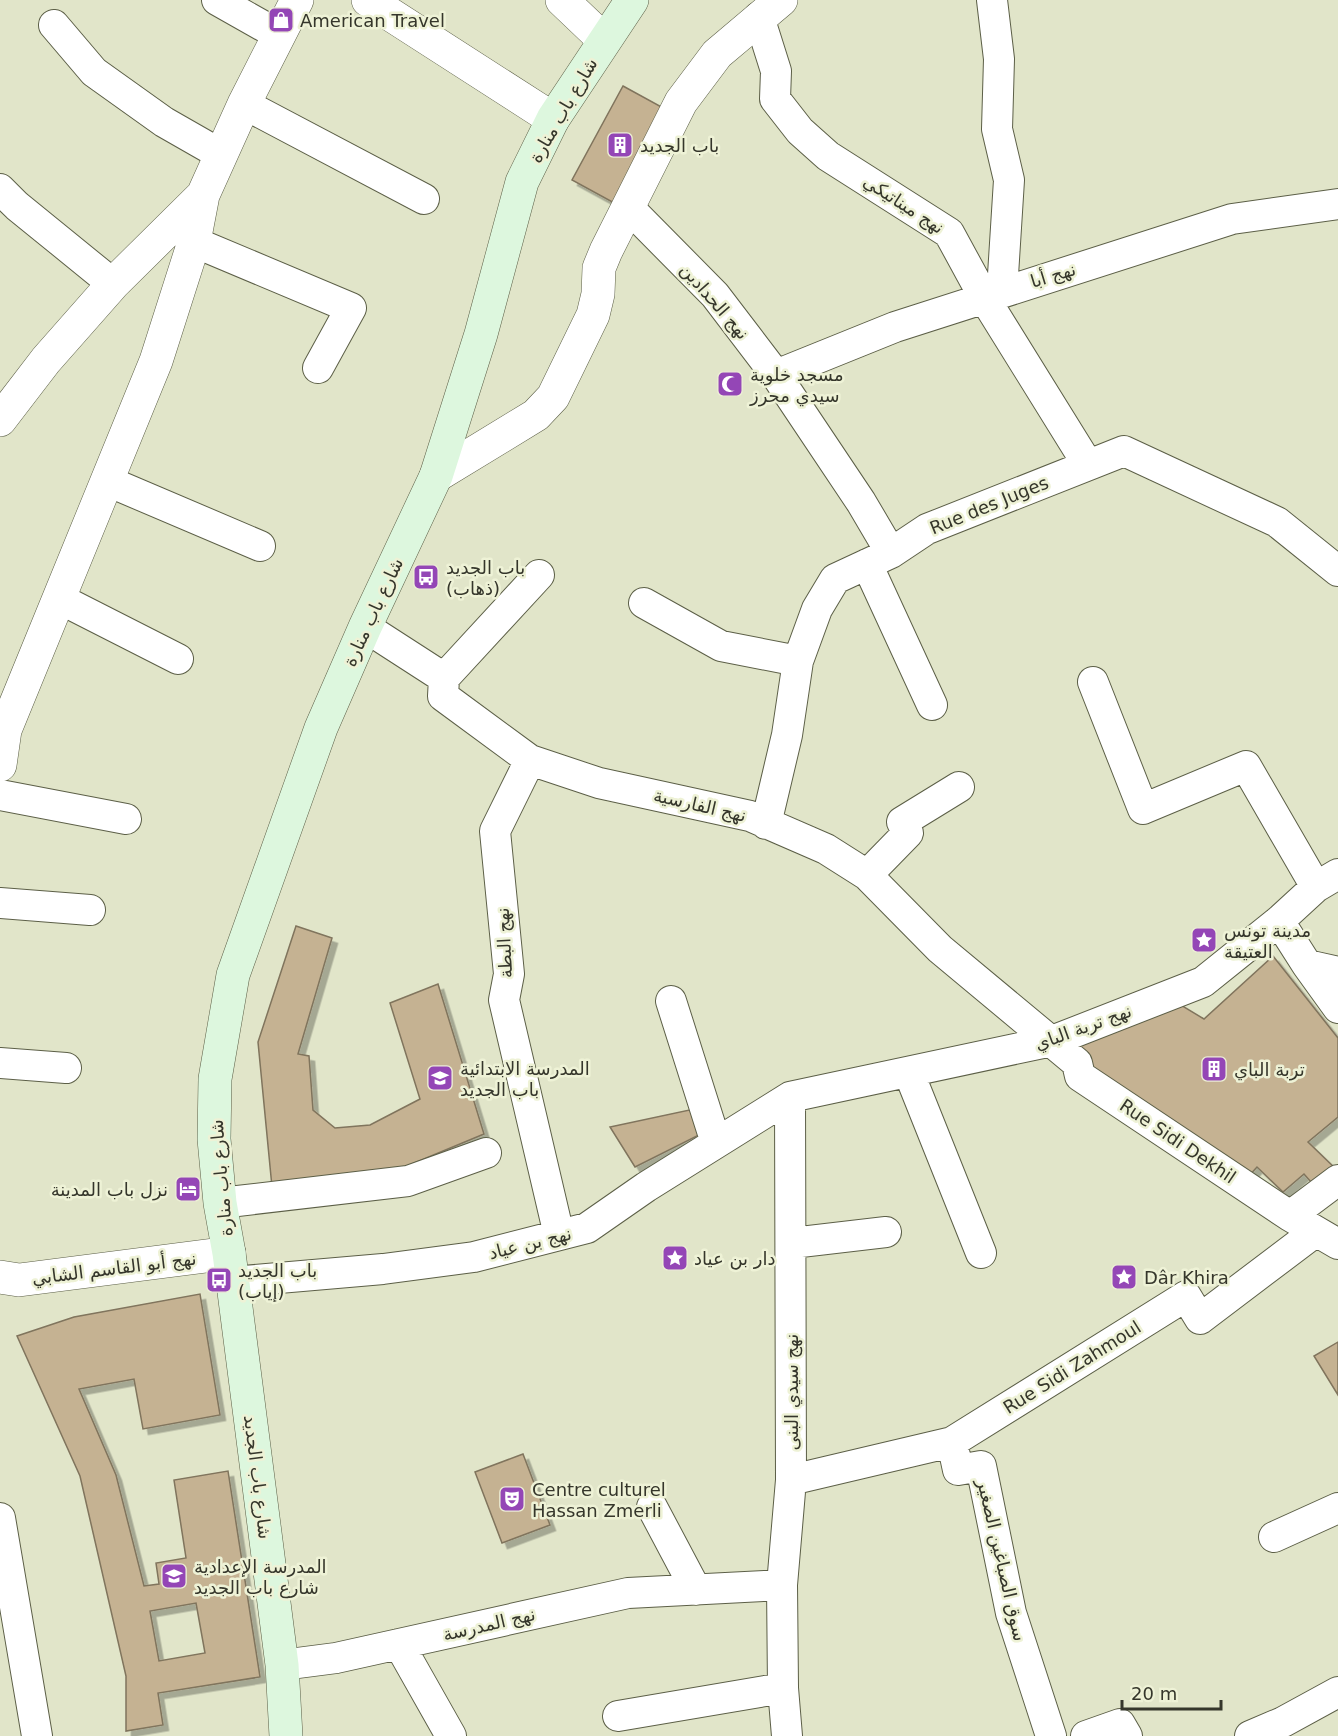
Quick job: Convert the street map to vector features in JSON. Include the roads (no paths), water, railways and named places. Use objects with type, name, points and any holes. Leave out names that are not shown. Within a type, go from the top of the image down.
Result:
[{"type":"main road","name":"شارع باب منارة","points":[[230,1267],[219,1203],[214,1139],[215,1079],[233,975],[321,728],[365,627],[436,476],[481,334],[522,182],[553,119],[632,0]]},
{"type":"main road","name":"شارع باب الجديد","points":[[230,1267],[282,1665],[286,1736]]},
{"type":"street","points":[[217,0],[279,35]]},
{"type":"street","points":[[0,765],[2,730],[60,599],[156,361],[194,242],[203,195],[244,104],[297,0]]},
{"type":"street","points":[[368,0],[553,119]]},
{"type":"street","points":[[562,0],[604,40]]},
{"type":"street","points":[[992,0],[999,59],[997,129],[1009,180],[993,295]]},
{"type":"street","points":[[436,476],[536,415],[553,397],[593,315],[598,294],[599,268],[681,102],[717,54],[770,9]]},
{"type":"street","name":"نهج ميناتيكي","points":[[770,9],[776,71],[775,99],[800,131],[828,156],[948,232],[993,295],[1088,465]]},
{"type":"street","points":[[54,26],[94,72],[164,122],[220,154]]},
{"type":"street","points":[[244,104],[424,198]]},
{"type":"street","points":[[0,189],[17,206],[114,284]]},
{"type":"street","points":[[0,420],[46,360],[114,284],[203,195]]},
{"type":"street","name":"نهج أبا","points":[[776,375],[895,327],[1232,219],[1338,204]]},
{"type":"street","name":"نهج الحدادين","points":[[628,207],[715,295],[776,375],[861,502],[932,705]]},
{"type":"street","points":[[194,242],[351,308],[318,368]]},
{"type":"street","name":"Rue des Juges","points":[[766,824],[787,735],[798,661],[817,609],[835,579],[879,558],[927,529],[1124,451],[1276,522],[1338,571]]},
{"type":"street","points":[[112,483],[260,546]]},
{"type":"street","points":[[365,627],[444,678],[539,575]]},
{"type":"street","points":[[60,599],[178,659]]},
{"type":"street","points":[[644,603],[721,646],[798,661]]},
{"type":"street","name":"نهج الفارسية","points":[[444,678],[443,696],[530,760],[599,783],[750,816],[826,849],[867,876],[940,949],[1052,1041]]},
{"type":"street","points":[[1093,682],[1143,809],[1246,766],[1327,880]]},
{"type":"street","name":"نهج البطة","points":[[530,760],[495,831],[509,974],[504,1000],[559,1235]]},
{"type":"street","points":[[867,876],[908,833],[902,822],[959,787]]},
{"type":"street","points":[[0,795],[126,819]]},
{"type":"street","name":"نهج تربة الباي","points":[[790,1097],[1052,1041],[1203,982],[1327,880]]},
{"type":"street","points":[[0,903],[90,910]]},
{"type":"street","points":[[1279,921],[1338,1008]]},
{"type":"street","points":[[1307,965],[1338,972]]},
{"type":"street","points":[[671,1000],[716,1143]]},
{"type":"street","name":"Rue Sidi Dekhil","points":[[1052,1041],[1077,1063],[1080,1076],[1326,1238]]},
{"type":"street","points":[[0,1063],[66,1068]]},
{"type":"street","points":[[909,1073],[981,1253]]},
{"type":"street","name":"نهج بن عياد","points":[[230,1267],[384,1269],[474,1257],[587,1228],[646,1187],[790,1097]]},
{"type":"street","name":"نهج سيدي البنى","points":[[787,1736],[783,1688],[782,1585],[791,1480],[790,1097]]},
{"type":"street","points":[[219,1203],[408,1181],[486,1153]]},
{"type":"street","points":[[1290,1216],[1338,1180]]},
{"type":"street","points":[[792,1243],[886,1232]]},
{"type":"street","name":"Rue Sidi Zahmoul","points":[[791,1480],[952,1442],[1186,1296],[1200,1319],[1326,1238]]},
{"type":"street","name":"نهج أبو القاسم الشابي","points":[[0,1278],[19,1280],[230,1267]]},
{"type":"street","name":"سوق الصباغين الصغير","points":[[952,1442],[958,1470],[981,1466],[1011,1613],[1051,1736]]},
{"type":"street","points":[[651,1507],[696,1590]]},
{"type":"street","points":[[1274,1537],[1338,1508]]},
{"type":"street","points":[[0,1518],[38,1736]]},
{"type":"street","name":"نهج المدرسة","points":[[282,1665],[336,1658],[628,1593],[782,1585]]},
{"type":"street","points":[[399,1644],[450,1736]]},
{"type":"street","points":[[618,1716],[783,1688]]},
{"type":"street","points":[[1250,1736],[1286,1729],[1338,1692]]},
{"type":"street","points":[[1086,1736],[1120,1724],[1127,1736]]},
{"type":"place","name":"American Travel","points":[[281,20]]},
{"type":"place","name":"باب الجديد","points":[[620,145]]},
{"type":"place","name":"مسجد خلوية سيدي محرز","points":[[730,384]]},
{"type":"place","name":"باب الجديد (ذهاب)","points":[[426,577]]},
{"type":"place","name":"مدينة تونس العتيقة","points":[[1204,940]]},
{"type":"place","name":"تربة الباي","points":[[1214,1069]]},
{"type":"place","name":"المدرسة الابتدائية باب الجديد","points":[[440,1078]]},
{"type":"place","name":"نزل باب المدينة","points":[[188,1189]]},
{"type":"place","name":"دار بن عياد","points":[[675,1258]]},
{"type":"place","name":"Dâr Khira","points":[[1124,1277]]},
{"type":"place","name":"باب الجديد (إياب)","points":[[219,1280]]},
{"type":"place","name":"Centre culturel Hassan Zmerli","points":[[512,1499]]},
{"type":"place","name":"المدرسة الإعدادية شارع باب الجديد","points":[[174,1576]]}]
